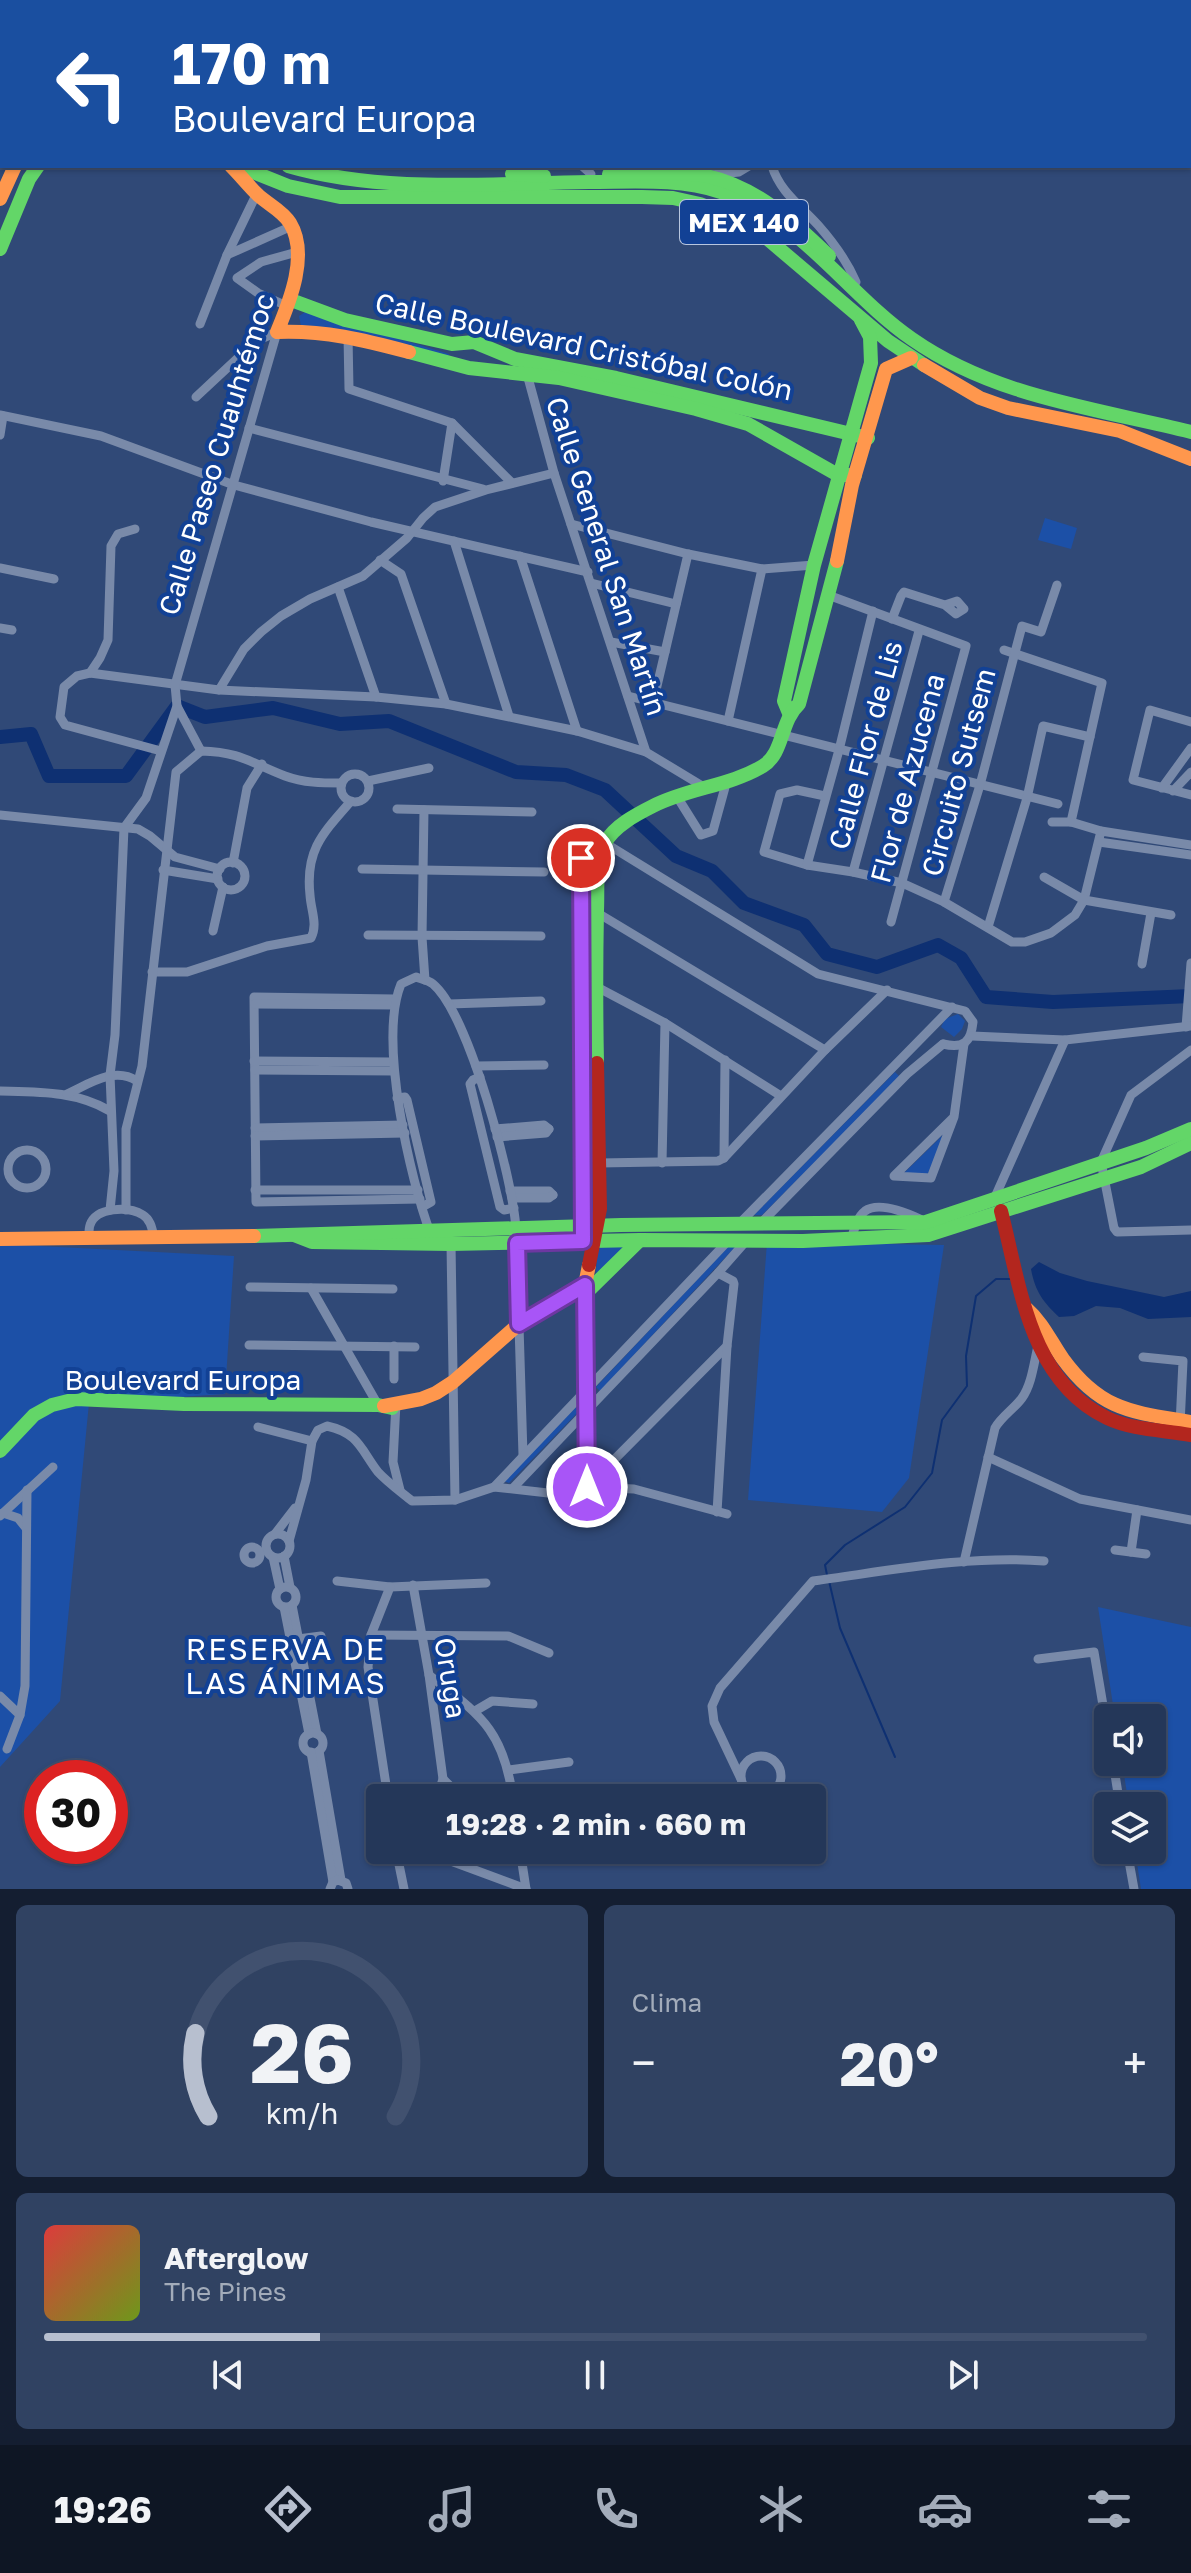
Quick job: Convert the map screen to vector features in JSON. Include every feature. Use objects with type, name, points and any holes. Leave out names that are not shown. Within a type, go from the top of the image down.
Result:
[{"type":"main road","points":[[0,249],[29,179],[37,168]]},
{"type":"main road","points":[[233,168],[257,193],[284,214],[292,226]]},
{"type":"main road","name":"MEX 140","points":[[242,168],[302,192],[340,197],[642,197],[673,198],[700,204],[750,224],[911,358],[980,398],[1008,408],[1120,431],[1191,459]]},
{"type":"main road","name":"MEX 140","points":[[298,168],[358,181],[669,181],[710,188],[750,204],[784,227],[893,325],[933,353],[1011,390],[1191,432]]},
{"type":"main road","points":[[0,199],[14,169],[29,179]]},
{"type":"main road","points":[[358,181],[423,175],[587,170],[706,176],[759,196],[794,222],[871,294],[893,325]]},
{"type":"main road","name":"Calle Paseo Cuauhtémoc","points":[[277,332],[290,304],[297,252],[297,239],[292,226]]},
{"type":"main road","name":"Calle Boulevard Cristóbal Colón","points":[[290,304],[452,344],[474,342],[515,359],[616,378],[868,438]]},
{"type":"main road","points":[[789,713],[784,701],[814,565],[871,363],[872,347],[858,315]]},
{"type":"main road","name":"Calle Boulevard Cristóbal Colón","points":[[277,332],[308,331],[348,336],[485,371],[499,370],[608,388],[748,424],[838,475],[855,475]]},
{"type":"main road","points":[[452,344],[453,364]]},
{"type":"main road","points":[[585,1289],[589,1273],[589,1234],[600,1209],[596,912],[598,873],[605,843],[624,823],[653,806],[676,795],[765,765],[777,750],[789,713],[799,704],[855,475],[886,369],[911,358]]},
{"type":"main road","points":[[499,370],[509,367],[515,359]]},
{"type":"main road","points":[[0,1239],[293,1235],[312,1242],[589,1234],[640,1240],[851,1240],[927,1229],[1102,1170],[1191,1129]]},
{"type":"main road","points":[[1102,1170],[1141,1167],[1191,1143]]},
{"type":"main road","points":[[998,1204],[1026,1301],[1038,1318],[1042,1339],[1109,1406],[1185,1427]]},
{"type":"main road","points":[[600,1209],[609,1220],[621,1225]]},
{"type":"main road","points":[[589,1234],[621,1225],[740,1223],[856,1224],[927,1229]]},
{"type":"main road","points":[[432,1238],[451,1244],[516,1236]]},
{"type":"main road","name":"Boulevard Europa","points":[[0,1451],[34,1415],[52,1405],[76,1399],[184,1404],[388,1406],[421,1399],[453,1385],[519,1328],[585,1289],[640,1240]]},
{"type":"street","points":[[706,176],[739,172],[746,168]]},
{"type":"street","points":[[772,168],[788,197],[818,225],[848,263],[856,282]]},
{"type":"street","points":[[200,324],[227,255],[257,193]]},
{"type":"street","points":[[227,255],[292,226]]},
{"type":"street","points":[[290,304],[258,293],[238,280],[239,275],[261,262],[297,252]]},
{"type":"street","points":[[196,397],[256,341],[277,332]]},
{"type":"street","name":"Calle Paseo Cuauhtémoc","points":[[175,685],[277,332]]},
{"type":"street","points":[[348,336],[349,389],[452,423],[512,483]]},
{"type":"street","name":"Calle General San Martín","points":[[527,374],[554,473],[646,752]]},
{"type":"street","points":[[0,435],[2,415],[101,436],[234,485],[371,522],[588,572]]},
{"type":"street","points":[[443,481],[452,423]]},
{"type":"street","points":[[249,428],[486,490]]},
{"type":"street","points":[[219,690],[244,649],[261,632],[310,599],[363,576],[407,538],[435,507],[554,473]]},
{"type":"street","points":[[571,524],[762,569],[814,565]]},
{"type":"street","points":[[90,673],[108,640],[111,546],[118,534],[135,529]]},
{"type":"street","points":[[454,541],[509,716]]},
{"type":"street","points":[[653,703],[688,554]]},
{"type":"street","points":[[520,556],[577,731]]},
{"type":"street","points":[[380,560],[401,574],[446,704]]},
{"type":"street","points":[[0,568],[54,579]]},
{"type":"street","points":[[728,721],[762,569]]},
{"type":"street","points":[[591,583],[676,604]]},
{"type":"street","points":[[1057,585],[1041,632],[1022,626],[1009,651],[1102,683],[1071,822]]},
{"type":"street","points":[[338,587],[376,697]]},
{"type":"street","points":[[892,619],[904,592],[945,605]]},
{"type":"street","points":[[828,595],[919,631]]},
{"type":"street","points":[[807,865],[873,611]]},
{"type":"street","points":[[0,628],[12,630]]},
{"type":"street","name":"Flor de Azucena","points":[[891,922],[966,646],[919,631]]},
{"type":"street","name":"Calle Flor de Lis","points":[[853,872],[919,631]]},
{"type":"street","points":[[611,642],[665,652]]},
{"type":"street","name":"Circuito Sutsem","points":[[944,902],[980,785],[1009,651]]},
{"type":"street","points":[[161,751],[65,725],[60,717],[64,687],[77,676],[90,673],[219,690],[376,697],[446,704],[577,731],[646,752],[704,787]]},
{"type":"street","points":[[175,685],[177,706],[201,751]]},
{"type":"street","points":[[628,696],[1058,804]]},
{"type":"street","points":[[110,1210],[114,1171],[110,1075],[115,1035],[124,828],[146,798],[177,706]]},
{"type":"street","points":[[1191,722],[1150,710],[1133,780],[1191,795]]},
{"type":"street","points":[[988,927],[1027,798],[1043,726],[1090,737]]},
{"type":"street","points":[[1162,788],[1191,748]]},
{"type":"street","points":[[126,1210],[126,1129],[142,1066],[176,772],[201,751],[234,754],[307,782],[341,783]]},
{"type":"street","points":[[233,863],[247,788],[262,764]]},
{"type":"street","points":[[368,781],[368,795],[360,801],[351,801],[341,792],[341,783],[347,776],[356,773],[368,781],[429,768]]},
{"type":"street","points":[[1173,791],[1191,772]]},
{"type":"street","points":[[676,795],[701,835],[708,835],[713,831],[727,780]]},
{"type":"street","points":[[825,796],[797,790],[780,794],[764,852],[807,865],[902,883],[944,902],[1012,942],[1025,942],[1051,933],[1075,915],[1084,900],[1100,837]]},
{"type":"street","points":[[152,972],[187,972],[267,946],[311,938],[315,928],[310,879],[315,848],[320,836],[351,801]]},
{"type":"street","points":[[397,809],[532,812]]},
{"type":"street","points":[[424,810],[422,937],[425,980]]},
{"type":"street","points":[[0,815],[138,829],[175,857],[220,878],[237,889],[244,881],[244,872],[233,863],[226,864],[220,878],[213,931]]},
{"type":"street","points":[[1052,822],[1071,822],[1100,837],[1191,855]]},
{"type":"street","points":[[1100,837],[1191,845]]},
{"type":"street","points":[[605,843],[818,974],[965,1011],[973,1022],[954,1117],[931,1178],[894,1176],[954,1117]]},
{"type":"street","points":[[581,858],[589,1234]]},
{"type":"street","points":[[362,869],[544,872]]},
{"type":"street","points":[[163,870],[220,878]]},
{"type":"street","points":[[581,877],[598,873]]},
{"type":"street","points":[[1044,877],[1084,900],[1171,915]]},
{"type":"street","points":[[596,912],[825,1050]]},
{"type":"street","points":[[1142,964],[1151,913]]},
{"type":"street","points":[[368,935],[541,936]]},
{"type":"street","points":[[934,1026],[943,1044],[954,1047],[968,1040],[1065,1040],[1188,1026],[1191,963]]},
{"type":"street","points":[[432,1238],[397,1098],[394,1066],[395,1002],[401,984],[416,977],[432,983],[449,1004],[476,1066],[512,1199],[516,1236],[523,1455]]},
{"type":"street","points":[[595,986],[665,1023],[781,1096]]},
{"type":"street","points":[[599,1163],[718,1161],[724,1158],[825,1050],[887,990]]},
{"type":"street","points":[[395,1002],[257,1001],[258,1196],[358,1195],[431,1202],[407,1100],[405,1097],[397,1098]]},
{"type":"street","points":[[449,1004],[541,1001]]},
{"type":"street","points":[[740,1223],[952,1007]]},
{"type":"street","points":[[662,1163],[665,1023]]},
{"type":"street","points":[[998,1204],[1065,1040]]},
{"type":"street","points":[[761,1223],[907,1074],[943,1044]]},
{"type":"street","points":[[1191,1050],[1131,1095],[1102,1170],[1117,1232],[1191,1230]]},
{"type":"street","points":[[724,1158],[725,1060]]},
{"type":"street","points":[[895,1062],[907,1074]]},
{"type":"street","points":[[476,1066],[544,1065]]},
{"type":"street","points":[[257,1066],[394,1066]]},
{"type":"street","points":[[67,1094],[110,1075],[124,1074],[137,1081]]},
{"type":"street","points":[[480,1077],[470,1084],[500,1207],[504,1210],[512,1199]]},
{"type":"street","points":[[0,1091],[67,1094],[110,1111]]},
{"type":"street","points":[[258,1132],[404,1129]]},
{"type":"street","points":[[23,1150],[41,1155],[47,1165],[45,1178],[29,1189],[17,1185],[4,1169],[12,1157],[23,1150]]},
{"type":"street","points":[[114,1171],[126,1171]]},
{"type":"street","points":[[88,1238],[89,1225],[96,1216],[110,1210],[142,1214],[151,1223],[154,1237]]},
{"type":"street","points":[[851,1240],[856,1224]]},
{"type":"street","points":[[513,1488],[747,1240]]},
{"type":"street","points":[[494,1487],[728,1241]]},
{"type":"street","points":[[451,1244],[455,1500]]},
{"type":"street","points":[[271,1555],[289,1549],[312,1441],[327,1426],[354,1439],[365,1450],[378,1472],[412,1501],[455,1500],[494,1487],[557,1494],[587,1487],[634,1489],[722,1513],[727,1346],[734,1284],[718,1273]]},
{"type":"street","points":[[250,1287],[393,1289]]},
{"type":"street","points":[[311,1288],[344,1345],[388,1406],[393,1462],[400,1490]]},
{"type":"street","points":[[585,1289],[587,1487]]},
{"type":"street","points":[[964,1562],[1000,1419],[1026,1391],[1042,1339]]},
{"type":"street","points":[[249,1345],[415,1347]]},
{"type":"street","points":[[394,1346],[394,1379]]},
{"type":"street","points":[[587,1487],[727,1346]]},
{"type":"street","points":[[1143,1357],[1183,1361],[1185,1427]]},
{"type":"street","points":[[258,1427],[312,1441]]},
{"type":"street","points":[[988,1457],[1080,1499],[1191,1520]]},
{"type":"street","points":[[2,1514],[53,1467]]},
{"type":"street","points":[[7,1749],[20,1715],[25,1686],[27,1490]]},
{"type":"street","points":[[297,1506],[267,1541],[285,1588],[296,1594],[288,1606],[313,1734],[323,1740],[315,1752],[328,1824],[334,1884],[346,1883],[348,1889]]},
{"type":"street","points":[[1131,1552],[1137,1510]]},
{"type":"street","points":[[2,1514],[18,1518],[27,1531]]},
{"type":"street","points":[[275,1534],[282,1534],[289,1541]]},
{"type":"street","points":[[1115,1550],[1146,1554]]},
{"type":"street","points":[[744,1784],[714,1722],[712,1706],[720,1688],[813,1581],[964,1562],[1044,1561]]},
{"type":"street","points":[[337,1581],[390,1587],[486,1583]]},
{"type":"street","name":"Oruga","points":[[413,1585],[443,1779]]},
{"type":"street","points":[[386,1784],[368,1667],[371,1635],[390,1587]]},
{"type":"street","points":[[285,1588],[277,1600],[288,1606],[298,1639],[298,1662]]},
{"type":"street","points":[[371,1635],[508,1636],[549,1653]]},
{"type":"street","points":[[298,1639],[321,1636]]},
{"type":"street","points":[[1038,1659],[1094,1652],[1103,1704]]},
{"type":"street","points":[[429,1675],[475,1711],[499,1742],[511,1784]]},
{"type":"street","points":[[0,1696],[20,1715]]},
{"type":"street","points":[[475,1711],[492,1701],[533,1704]]},
{"type":"street","points":[[313,1734],[304,1739],[304,1746],[315,1752]]},
{"type":"street","points":[[728,1750],[753,1757],[766,1756],[780,1769],[779,1784]]},
{"type":"street","points":[[741,1779],[743,1766],[753,1757]]},
{"type":"street","points":[[509,1770],[569,1762]]},
{"type":"street","points":[[441,1784],[443,1779],[448,1784]]},
{"type":"street","points":[[399,1864],[404,1889]]},
{"type":"street","points":[[459,1864],[526,1889],[522,1864]]},
{"type":"street","points":[[1130,1864],[1134,1889]]},
{"type":"shaded area","points":[[307,311],[449,354],[447,359],[301,326],[299,316]]},
{"type":"shaded area","points":[[1045,518],[1077,528],[1071,549],[1038,540]]},
{"type":"shaded area","points":[[958,1014],[965,1021],[954,1037],[941,1027],[945,1019]]},
{"type":"shaded area","points":[[895,1072],[900,1077],[762,1215],[754,1215]]},
{"type":"shaded area","points":[[945,1133],[927,1176],[904,1173]]},
{"type":"shaded area","points":[[767,1242],[944,1245],[909,1478],[882,1512],[748,1500]]},
{"type":"shaded area","points":[[0,1244],[234,1256],[225,1394],[89,1403],[60,1701],[0,1767]]},
{"type":"shaded area","points":[[626,1246],[596,1275],[597,1250],[601,1247]]},
{"type":"shaded area","points":[[729,1246],[735,1247],[600,1391],[596,1387]]},
{"type":"shaded area","points":[[1039,1262],[1060,1273],[1087,1281],[1164,1297],[1191,1291],[1191,1317],[1148,1319],[1120,1308],[1096,1306],[1074,1316],[1059,1317],[1037,1290],[1031,1269]]},
{"type":"shaded area","points":[[582,1401],[586,1404],[509,1483],[504,1481]]},
{"type":"shaded area","points":[[1098,1607],[1191,1627],[1191,1889],[1141,1889],[1137,1864],[1166,1864],[1166,1792],[1127,1792],[1124,1776],[1166,1776],[1166,1704],[1113,1704]]},
{"type":"waterway","points":[[0,737],[31,734],[49,776],[126,776],[177,706],[205,717],[273,708],[340,724],[389,721],[516,772],[566,775],[605,790],[676,856],[712,871],[744,903],[804,925],[827,954],[877,967],[938,945],[961,958],[986,997],[1053,1002],[1191,996]]},
{"type":"waterway","points":[[827,1575],[825,1565],[845,1545],[905,1507],[932,1473],[942,1420],[967,1386],[966,1356],[976,1296],[996,1279],[1012,1279]]},
{"type":"waterway","points":[[829,1581],[840,1628],[895,1757]]},
{"type":"traffic: fast","points":[[0,249],[29,179],[37,168]]},
{"type":"traffic: fast","points":[[243,168],[288,186],[340,197],[642,197],[673,198],[700,204],[750,224],[888,341],[924,365]]},
{"type":"traffic: fast","points":[[296,168],[324,175],[399,184],[656,182],[721,192],[775,219],[888,321],[944,359],[1011,388],[1191,432]]},
{"type":"traffic: fast","points":[[512,174],[544,176]]},
{"type":"traffic: fast","points":[[609,174],[685,174],[725,181],[774,207],[829,256]]},
{"type":"traffic: fast","points":[[291,300],[345,320],[452,344],[474,342],[515,359],[616,378],[868,438]]},
{"type":"traffic: fast","points":[[789,713],[784,701],[814,565],[871,363],[870,337],[861,320]]},
{"type":"traffic: fast","points":[[409,352],[469,368],[559,378],[696,409],[748,424],[838,475],[855,475]]},
{"type":"traffic: fast","points":[[597,1063],[598,875],[605,843],[620,826],[653,806],[750,773],[770,760],[788,719],[799,704],[837,561]]},
{"type":"traffic: fast","points":[[254,1236],[621,1225],[926,1222],[1146,1148],[1191,1129]]},
{"type":"traffic: fast","points":[[294,1235],[312,1242],[451,1244],[803,1241],[928,1235],[1141,1167],[1191,1143]]},
{"type":"traffic: fast","points":[[585,1294],[640,1240]]},
{"type":"traffic: fast","points":[[0,1451],[34,1415],[52,1405],[76,1399],[184,1404],[378,1405],[392,1408]]},
{"type":"traffic: slow","points":[[0,199],[14,168]]},
{"type":"traffic: slow","points":[[233,168],[257,194],[287,218],[295,235],[298,249],[296,278],[277,332],[328,334],[409,352]]},
{"type":"traffic: slow","points":[[837,561],[852,485],[886,369],[911,358]]},
{"type":"traffic: slow","points":[[924,365],[980,398],[1008,408],[1120,431],[1191,459]]},
{"type":"traffic: slow","points":[[0,1239],[254,1236]]},
{"type":"traffic: slow","points":[[384,1406],[421,1399],[453,1382],[519,1324],[585,1285],[589,1265]]},
{"type":"traffic: slow","points":[[1027,1309],[1077,1376],[1105,1399],[1135,1411],[1191,1422]]},
{"type":"traffic: jam","points":[[589,1265],[600,1209],[597,1063]]},
{"type":"traffic: jam","points":[[1001,1211],[1032,1328],[1060,1380],[1081,1401],[1107,1418],[1137,1427],[1191,1435]]},
{"type":"district","name":"RESERVA DE LAS ÁNIMAS","points":[[286,1666]]},
{"type":"route","points":[[581,858],[583,1241],[517,1243],[519,1324],[585,1285],[587,1487]]}]
